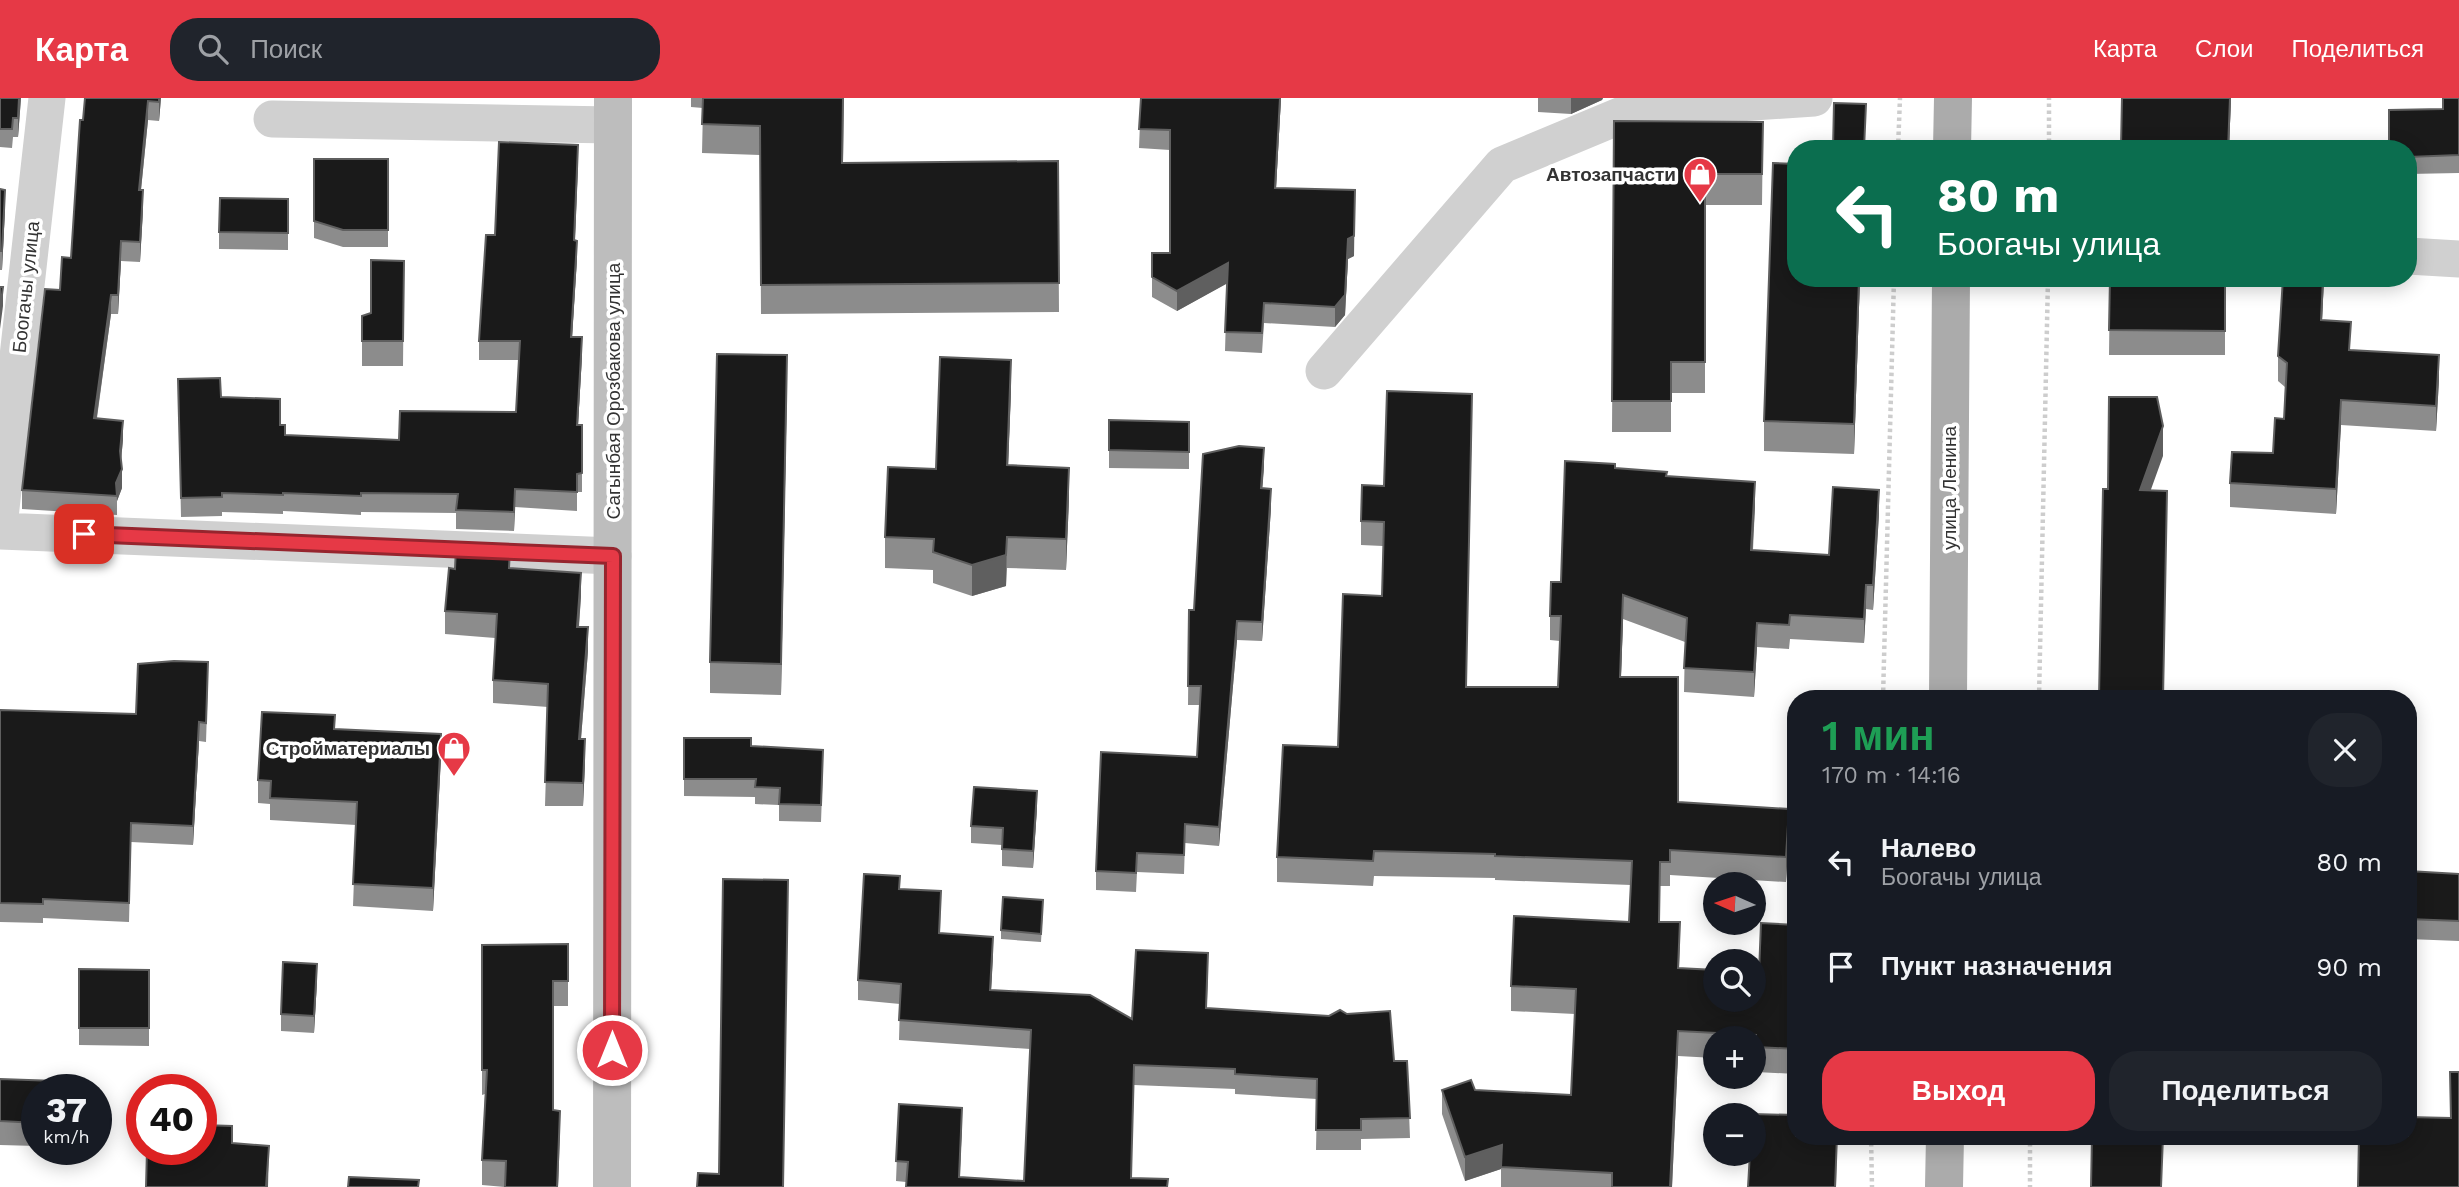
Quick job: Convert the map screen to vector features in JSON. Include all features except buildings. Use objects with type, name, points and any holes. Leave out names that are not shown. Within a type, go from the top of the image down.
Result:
[{"type":"main road","points":[[1952,140],[1953,98]]},
{"type":"main road","name":"улица Ленина","points":[[1948,690],[1951,287]]},
{"type":"main road","points":[[1944,1187],[1945,1145]]},
{"type":"street","name":"Боогачы улица","points":[[0,517],[47,98]]},
{"type":"street","points":[[1324,371],[1502,166],[1634,110],[1814,98]]},
{"type":"street","points":[[272,119],[613,111]]},
{"type":"street","name":"Сагынбая Орозбакова улица","points":[[612,1187],[613,111]]},
{"type":"street","points":[[2417,257],[2459,259]]},
{"type":"street","points":[[0,531],[613,556]]},
{"type":"path","points":[[1898,140],[1900,98]]},
{"type":"path","points":[[2049,98],[2049,140]]},
{"type":"path","points":[[1883,690],[1894,287]]},
{"type":"path","points":[[2039,690],[2048,287]]},
{"type":"path","points":[[1871,1145],[1872,1187]]},
{"type":"path","points":[[2030,1145],[2030,1187]]},
{"type":"place","name":"Автозапчасти","points":[[1700,204]]},
{"type":"place","name":"Стройматериалы","points":[[454,778]]},
{"type":"route","points":[[84,534],[613,556],[612,1050]]}]
